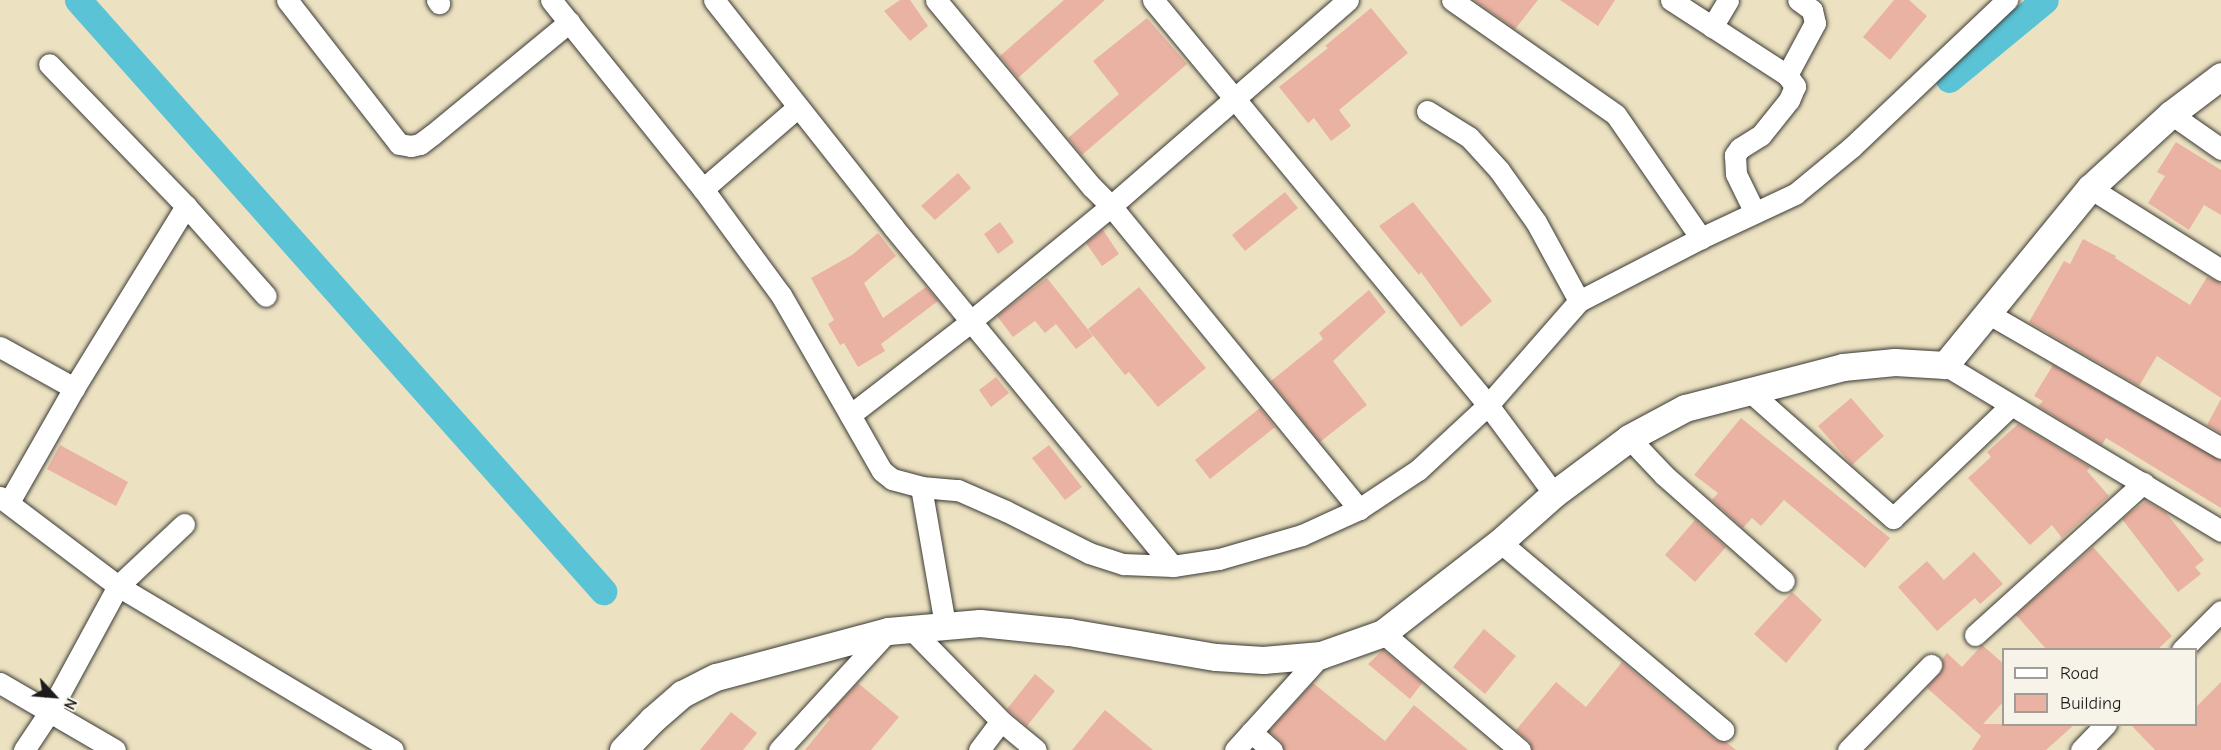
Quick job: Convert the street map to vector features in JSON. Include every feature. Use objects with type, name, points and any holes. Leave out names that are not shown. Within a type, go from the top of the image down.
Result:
[{"type":"street","points":[[287,0],[399,144],[411,146],[420,144],[569,22]]},
{"type":"street","points":[[551,0],[703,189],[781,295],[882,471],[922,496],[958,490],[982,499],[1078,548],[1115,561],[1173,566],[1219,559],[1302,535],[1359,509],[1418,470],[1494,413],[1579,301],[1701,238],[1795,194],[1852,147],[2007,0]]},
{"type":"street","points":[[714,0],[971,321],[1173,566]]},
{"type":"street","points":[[936,0],[1092,187],[1111,206],[1359,509]]},
{"type":"street","points":[[1153,0],[1494,413],[1554,494]]},
{"type":"street","points":[[850,415],[971,321],[1111,206],[1348,0]]},
{"type":"street","points":[[1452,0],[1616,115],[1701,238]]},
{"type":"street","points":[[1671,0],[1787,75],[1795,86],[1789,100],[1761,135],[1740,148],[1735,155],[1736,174],[1755,213]]},
{"type":"street","points":[[1712,27],[1728,0]]},
{"type":"street","points":[[1787,75],[1815,23],[1812,10],[1798,0]]},
{"type":"street","points":[[49,64],[186,206],[266,296]]},
{"type":"street","points":[[1945,366],[2090,188],[2171,114],[2221,76]]},
{"type":"street","points":[[703,189],[798,107]]},
{"type":"street","points":[[1427,111],[1469,137],[1499,170],[1536,222],[1579,301]]},
{"type":"street","points":[[2171,114],[2221,149]]},
{"type":"street","points":[[2090,188],[2221,270]]},
{"type":"street","points":[[186,206],[4,499],[118,586],[393,750]]},
{"type":"street","points":[[1989,314],[2221,448]]},
{"type":"street","points":[[0,347],[74,388]]},
{"type":"street","points":[[623,750],[682,694],[716,677],[899,630],[945,624],[980,623],[1069,632],[1216,657],[1263,660],[1321,655],[1383,633],[1500,542],[1554,494],[1629,438],[1685,408],[1843,367],[1894,362],[1945,366],[2221,531]]},
{"type":"street","points":[[1748,390],[1893,518],[2010,406]]},
{"type":"street","points":[[1629,438],[1664,475],[1784,581]]},
{"type":"street","points":[[1976,635],[2142,483]]},
{"type":"street","points":[[922,496],[945,624]]},
{"type":"street","points":[[24,750],[50,711],[118,586],[184,524]]},
{"type":"street","points":[[1500,542],[1723,730]]},
{"type":"street","points":[[2184,648],[2221,611]]},
{"type":"street","points":[[899,630],[1036,750]]},
{"type":"street","points":[[779,750],[899,630]]},
{"type":"street","points":[[1383,633],[1520,750]]},
{"type":"street","points":[[1235,750],[1321,655]]},
{"type":"street","points":[[1848,750],[1931,665]]},
{"type":"street","points":[[0,683],[115,750]]},
{"type":"street","points":[[978,750],[1001,721]]},
{"type":"street","points":[[2081,750],[2104,726]]},
{"type":"street","points":[[1251,732],[1272,750]]},
{"type":"building","points":[[900,0],[910,0],[928,26],[910,41],[884,11]]},
{"type":"building","points":[[1064,0],[1105,0],[1018,78],[1000,56]]},
{"type":"building","points":[[1474,0],[1538,0],[1515,29]]},
{"type":"building","points":[[1560,0],[1615,0],[1598,26]]},
{"type":"building","points":[[1894,0],[1909,0],[1927,16],[1890,60],[1863,37]]},
{"type":"building","points":[[1371,8],[1408,53],[1339,110],[1351,126],[1331,141],[1314,118],[1308,123],[1279,87],[1328,48],[1325,46]]},
{"type":"building","points":[[1147,18],[1187,64],[1082,155],[1068,138],[1119,94],[1093,61]]},
{"type":"building","points":[[2176,142],[2221,170],[2221,215],[2204,205],[2189,230],[2148,203],[2165,176],[2157,172]]},
{"type":"building","points":[[958,173],[971,188],[935,220],[921,206]]},
{"type":"building","points":[[1285,192],[1298,208],[1245,251],[1232,235]]},
{"type":"building","points":[[1413,202],[1492,301],[1461,327],[1421,272],[1419,275],[1379,226]]},
{"type":"building","points":[[1000,222],[1014,242],[998,254],[984,234]]},
{"type":"building","points":[[1103,230],[1119,254],[1102,266],[1086,243]]},
{"type":"building","points":[[878,233],[896,256],[864,283],[883,318],[926,287],[938,301],[881,344],[885,351],[858,367],[844,343],[840,345],[828,324],[834,320],[811,278],[852,255]]},
{"type":"building","points":[[2083,239],[2116,256],[2115,258],[2190,305],[2207,277],[2221,283],[2221,398],[2157,356],[2139,386],[2029,322],[2064,261],[2070,264]]},
{"type":"building","points":[[1047,278],[1093,336],[1076,349],[1056,324],[1045,333],[1035,321],[1013,337],[997,316]]},
{"type":"building","points":[[1139,287],[1206,368],[1158,407],[1129,372],[1125,375],[1088,329]]},
{"type":"building","points":[[1369,290],[1386,312],[1333,361],[1367,405],[1320,442],[1271,381],[1323,339],[1319,333]]},
{"type":"building","points":[[2053,365],[2221,461],[2221,508],[2106,438],[2102,445],[2038,406],[2043,401],[2034,396]]},
{"type":"building","points":[[996,377],[1009,393],[991,407],[979,390]]},
{"type":"building","points":[[1851,398],[1884,436],[1852,465],[1818,426]]},
{"type":"building","points":[[2221,399],[2221,433],[2207,425]]},
{"type":"building","points":[[1260,408],[1275,427],[1210,479],[1195,460]]},
{"type":"building","points":[[1741,418],[1890,538],[1865,568],[1784,500],[1761,526],[1752,518],[1743,528],[1712,500],[1718,493],[1694,475]]},
{"type":"building","points":[[2018,424],[2090,467],[2087,471],[2109,496],[2062,538],[2052,525],[2030,545],[1968,478],[1991,457],[1987,452]]},
{"type":"building","points":[[60,445],[128,482],[116,506],[47,469]]},
{"type":"building","points":[[1049,445],[1082,487],[1065,500],[1032,458]]},
{"type":"building","points":[[2146,501],[2166,513],[2204,560],[2195,567],[2201,574],[2178,592],[2122,519]]},
{"type":"building","points":[[1695,520],[1726,547],[1695,582],[1665,555]]},
{"type":"building","points":[[2093,547],[2172,636],[2159,648],[2045,648],[2016,615]]},
{"type":"building","points":[[1974,552],[2003,584],[1980,604],[1975,598],[1937,631],[1898,587],[1927,561],[1944,580]]},
{"type":"building","points":[[1792,592],[1822,620],[1786,663],[1754,634]]},
{"type":"building","points":[[1484,629],[1516,656],[1485,694],[1453,667]]},
{"type":"building","points":[[1982,645],[2002,662],[2002,703],[1983,724],[2073,726],[2046,750],[1972,750],[1981,736],[1927,688],[1943,668],[1942,659],[1947,653],[1962,667]]},
{"type":"building","points":[[1383,650],[1422,683],[1410,699],[1368,664]]},
{"type":"building","points":[[1622,662],[1715,740],[1726,742],[1736,750],[1532,750],[1529,741],[1516,730],[1556,682],[1586,707]]},
{"type":"building","points":[[1035,674],[1055,691],[1027,726],[1007,709]]},
{"type":"building","points":[[2221,682],[2221,750],[2155,750],[2132,726],[2197,726],[2197,706]]},
{"type":"building","points":[[858,683],[899,717],[871,750],[805,750],[830,719],[827,716]]},
{"type":"building","points":[[1313,683],[1385,741],[1414,705],[1468,750],[1284,750],[1281,741],[1269,731]]},
{"type":"building","points":[[1105,710],[1153,750],[1072,750]]},
{"type":"building","points":[[731,712],[757,733],[743,750],[700,750]]},
{"type":"waterway","points":[[78,0],[603,591]]},
{"type":"waterway","points":[[1949,79],[2045,0]]}]
